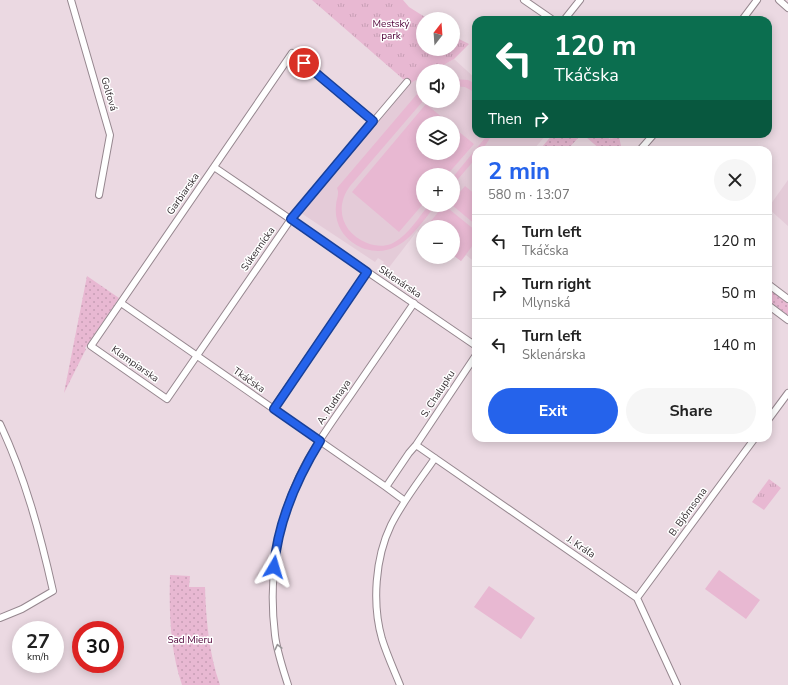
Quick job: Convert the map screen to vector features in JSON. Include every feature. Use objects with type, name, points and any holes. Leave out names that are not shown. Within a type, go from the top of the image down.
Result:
[{"type":"street","name":"Golfová","points":[[71,0],[110,135],[99,195]]},
{"type":"street","points":[[567,16],[580,0]]},
{"type":"street","points":[[745,16],[757,0]]},
{"type":"street","points":[[779,0],[788,8]]},
{"type":"street","points":[[526,1],[547,16]]},
{"type":"street","name":"Garbiarska","points":[[91,346],[292,53],[373,121]]},
{"type":"street","name":"Súkennícka","points":[[167,399],[291,219],[407,82]]},
{"type":"street","points":[[644,146],[650,138]]},
{"type":"street","name":"Sklenárska","points":[[214,167],[472,343]]},
{"type":"street","points":[[274,409],[367,272]]},
{"type":"street","points":[[772,287],[788,299]]},
{"type":"street","name":"Tkáčska","points":[[120,303],[386,487]]},
{"type":"street","name":"A. Rudnaya","points":[[288,685],[275,636],[272,594],[278,537],[290,497],[304,466],[414,303]]},
{"type":"street","points":[[772,308],[788,320]]},
{"type":"street","name":"Klampiarska","points":[[91,346],[167,399]]},
{"type":"street","name":"S. Chalupku","points":[[386,487],[472,361]]},
{"type":"street","points":[[772,415],[788,393]]},
{"type":"street","points":[[0,424],[30,498],[42,539],[53,591],[22,609],[0,618]]},
{"type":"street","name":"B. Bjőrnsona","points":[[638,598],[752,442]]},
{"type":"street","points":[[400,685],[382,638],[377,611],[377,579],[386,538],[391,526],[405,501],[435,458],[416,445]]},
{"type":"street","name":"J. Kráľa","points":[[435,458],[638,598]]},
{"type":"street","points":[[386,487],[405,501]]},
{"type":"street","points":[[638,598],[677,685]]},
{"type":"shaded area","points":[[454,59],[460,64],[445,64]]},
{"type":"shaded area","points":[[460,64],[472,75],[472,138],[544,138],[536,146],[472,146],[472,260],[466,255],[461,261],[460,260],[460,220],[416,220],[416,232],[387,270],[381,266],[384,262],[378,258],[375,262],[301,213],[411,83],[416,80],[416,108],[460,108]]},
{"type":"shaded area","points":[[788,180],[788,226],[772,212],[772,202]]},
{"type":"green space","name":"Mestský park","points":[[312,0],[403,0],[409,7],[417,12],[416,56],[457,56],[445,64],[416,64],[416,80],[411,83],[403,79]]},
{"type":"green space","name":"Mestský park","points":[[460,40],[469,44],[460,53]]},
{"type":"green space","points":[[460,79],[472,82],[472,91],[465,87],[460,87]]},
{"type":"green space","points":[[416,95],[417,108],[350,186],[342,203],[343,219],[346,226],[358,239],[367,243],[382,246],[391,244],[402,237],[416,221],[416,230],[414,232],[398,246],[388,250],[377,251],[358,246],[348,239],[340,227],[336,212],[337,188]]},
{"type":"green space","points":[[423,108],[431,108],[441,116],[416,116],[416,160],[460,160],[460,133],[474,144],[453,168],[416,168],[416,212],[399,232],[352,192]]},
{"type":"green space","points":[[485,138],[490,138],[485,146],[478,146]]},
{"type":"green space","points":[[550,138],[578,138],[571,146],[543,146]]},
{"type":"green space","points":[[587,138],[619,138],[621,146],[596,146]]},
{"type":"green space","points":[[472,154],[472,163],[460,177],[460,168]]},
{"type":"green space","points":[[465,186],[472,192],[472,222],[460,212],[460,192]]},
{"type":"green space","points":[[423,212],[430,212],[424,220],[417,220]]},
{"type":"green space","points":[[438,212],[453,212],[472,228],[472,246],[461,261],[460,220],[432,220]]},
{"type":"green space","points":[[87,276],[119,298],[85,348],[86,349],[64,393]]},
{"type":"green space","points":[[772,291],[788,304],[788,315],[772,303]]},
{"type":"green space","points":[[769,479],[781,488],[764,510],[752,502]]},
{"type":"green space","points":[[719,570],[760,600],[746,619],[705,589]]},
{"type":"green space","name":"Sad Mieru","points":[[170,575],[190,576],[189,587],[205,587],[209,637],[213,661],[220,685],[182,685],[175,658],[171,631]]},
{"type":"green space","points":[[489,586],[535,618],[521,639],[474,607]]},
{"type":"route","points":[[274,567],[278,537],[290,497],[304,466],[320,441],[274,409],[367,272],[291,219],[373,121],[304,63]]}]
